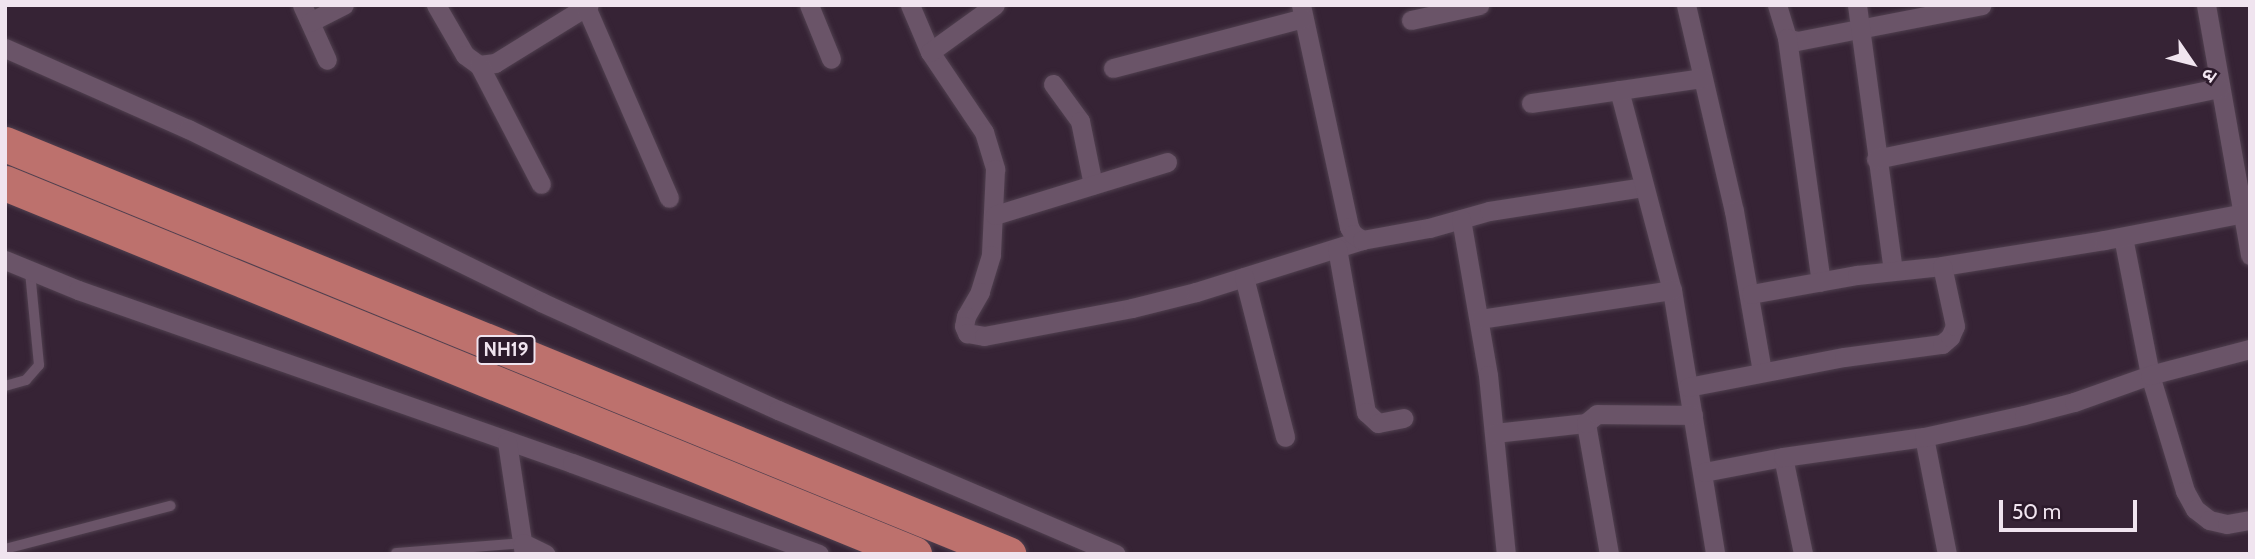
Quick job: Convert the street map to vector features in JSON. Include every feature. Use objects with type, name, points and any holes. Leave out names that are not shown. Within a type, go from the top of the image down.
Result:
[{"type":"highway","name":"NH19","points":[[5,144],[1008,554]]},
{"type":"highway","name":"NH19","points":[[5,183],[914,554]]},
{"type":"street","points":[[327,60],[306,14],[344,5]]},
{"type":"street","points":[[436,5],[465,55],[479,65],[541,184]]},
{"type":"street","points":[[808,5],[831,59]]},
{"type":"street","points":[[910,5],[930,52],[984,132],[995,169],[995,215],[987,273],[964,326],[967,333],[975,336],[1132,308],[1362,240],[1461,219],[1644,187]]},
{"type":"street","points":[[930,52],[995,5]]},
{"type":"street","points":[[1411,20],[1479,5]]},
{"type":"street","points":[[1686,5],[1751,294],[1762,372]]},
{"type":"street","points":[[1777,5],[1787,38],[1821,282]]},
{"type":"street","points":[[1857,5],[1893,271]]},
{"type":"street","points":[[1787,38],[1797,41],[1982,5]]},
{"type":"street","points":[[2206,5],[2246,213],[2250,255]]},
{"type":"street","points":[[479,65],[495,63],[587,6],[669,198]]},
{"type":"street","points":[[1113,68],[1302,11],[1349,227],[1353,234],[1362,240]]},
{"type":"street","points":[[5,48],[188,129],[541,302],[740,393],[1116,554]]},
{"type":"street","points":[[1531,103],[1702,78]]},
{"type":"street","points":[[1053,84],[1080,121],[1093,185]]},
{"type":"street","points":[[1876,159],[2220,88]]},
{"type":"street","points":[[1619,90],[1672,290],[1704,472],[1715,554]]},
{"type":"street","points":[[995,215],[1167,162]]},
{"type":"street","points":[[1751,294],[2123,237],[2246,213]]},
{"type":"street","points":[[1461,219],[1480,320],[1495,433],[1506,554]]},
{"type":"street","points":[[2123,237],[2150,375],[2185,491],[2195,509],[2209,520],[2227,524],[2250,520]]},
{"type":"street","points":[[1337,248],[1366,412],[1378,423],[1404,418]]},
{"type":"street","points":[[5,260],[819,554]]},
{"type":"street","points":[[1688,387],[1762,372],[1942,344],[1950,337],[1955,326],[1941,266]]},
{"type":"street","points":[[1244,277],[1285,437]]},
{"type":"street","points":[[1480,320],[1672,290]]},
{"type":"street","points":[[1704,472],[1783,457],[1924,437],[2074,402],[2150,375],[2250,349]]},
{"type":"street","points":[[1495,433],[1586,423],[1597,415],[1693,415]]},
{"type":"street","points":[[1586,423],[1609,554]]},
{"type":"street","points":[[1924,437],[1947,554]]},
{"type":"street","points":[[507,442],[523,549],[546,554]]},
{"type":"street","points":[[1783,457],[1803,554]]},
{"type":"lane","points":[[5,386],[26,380],[39,365],[30,271]]},
{"type":"lane","points":[[5,549],[170,506]]},
{"type":"lane","points":[[396,553],[523,549]]}]
